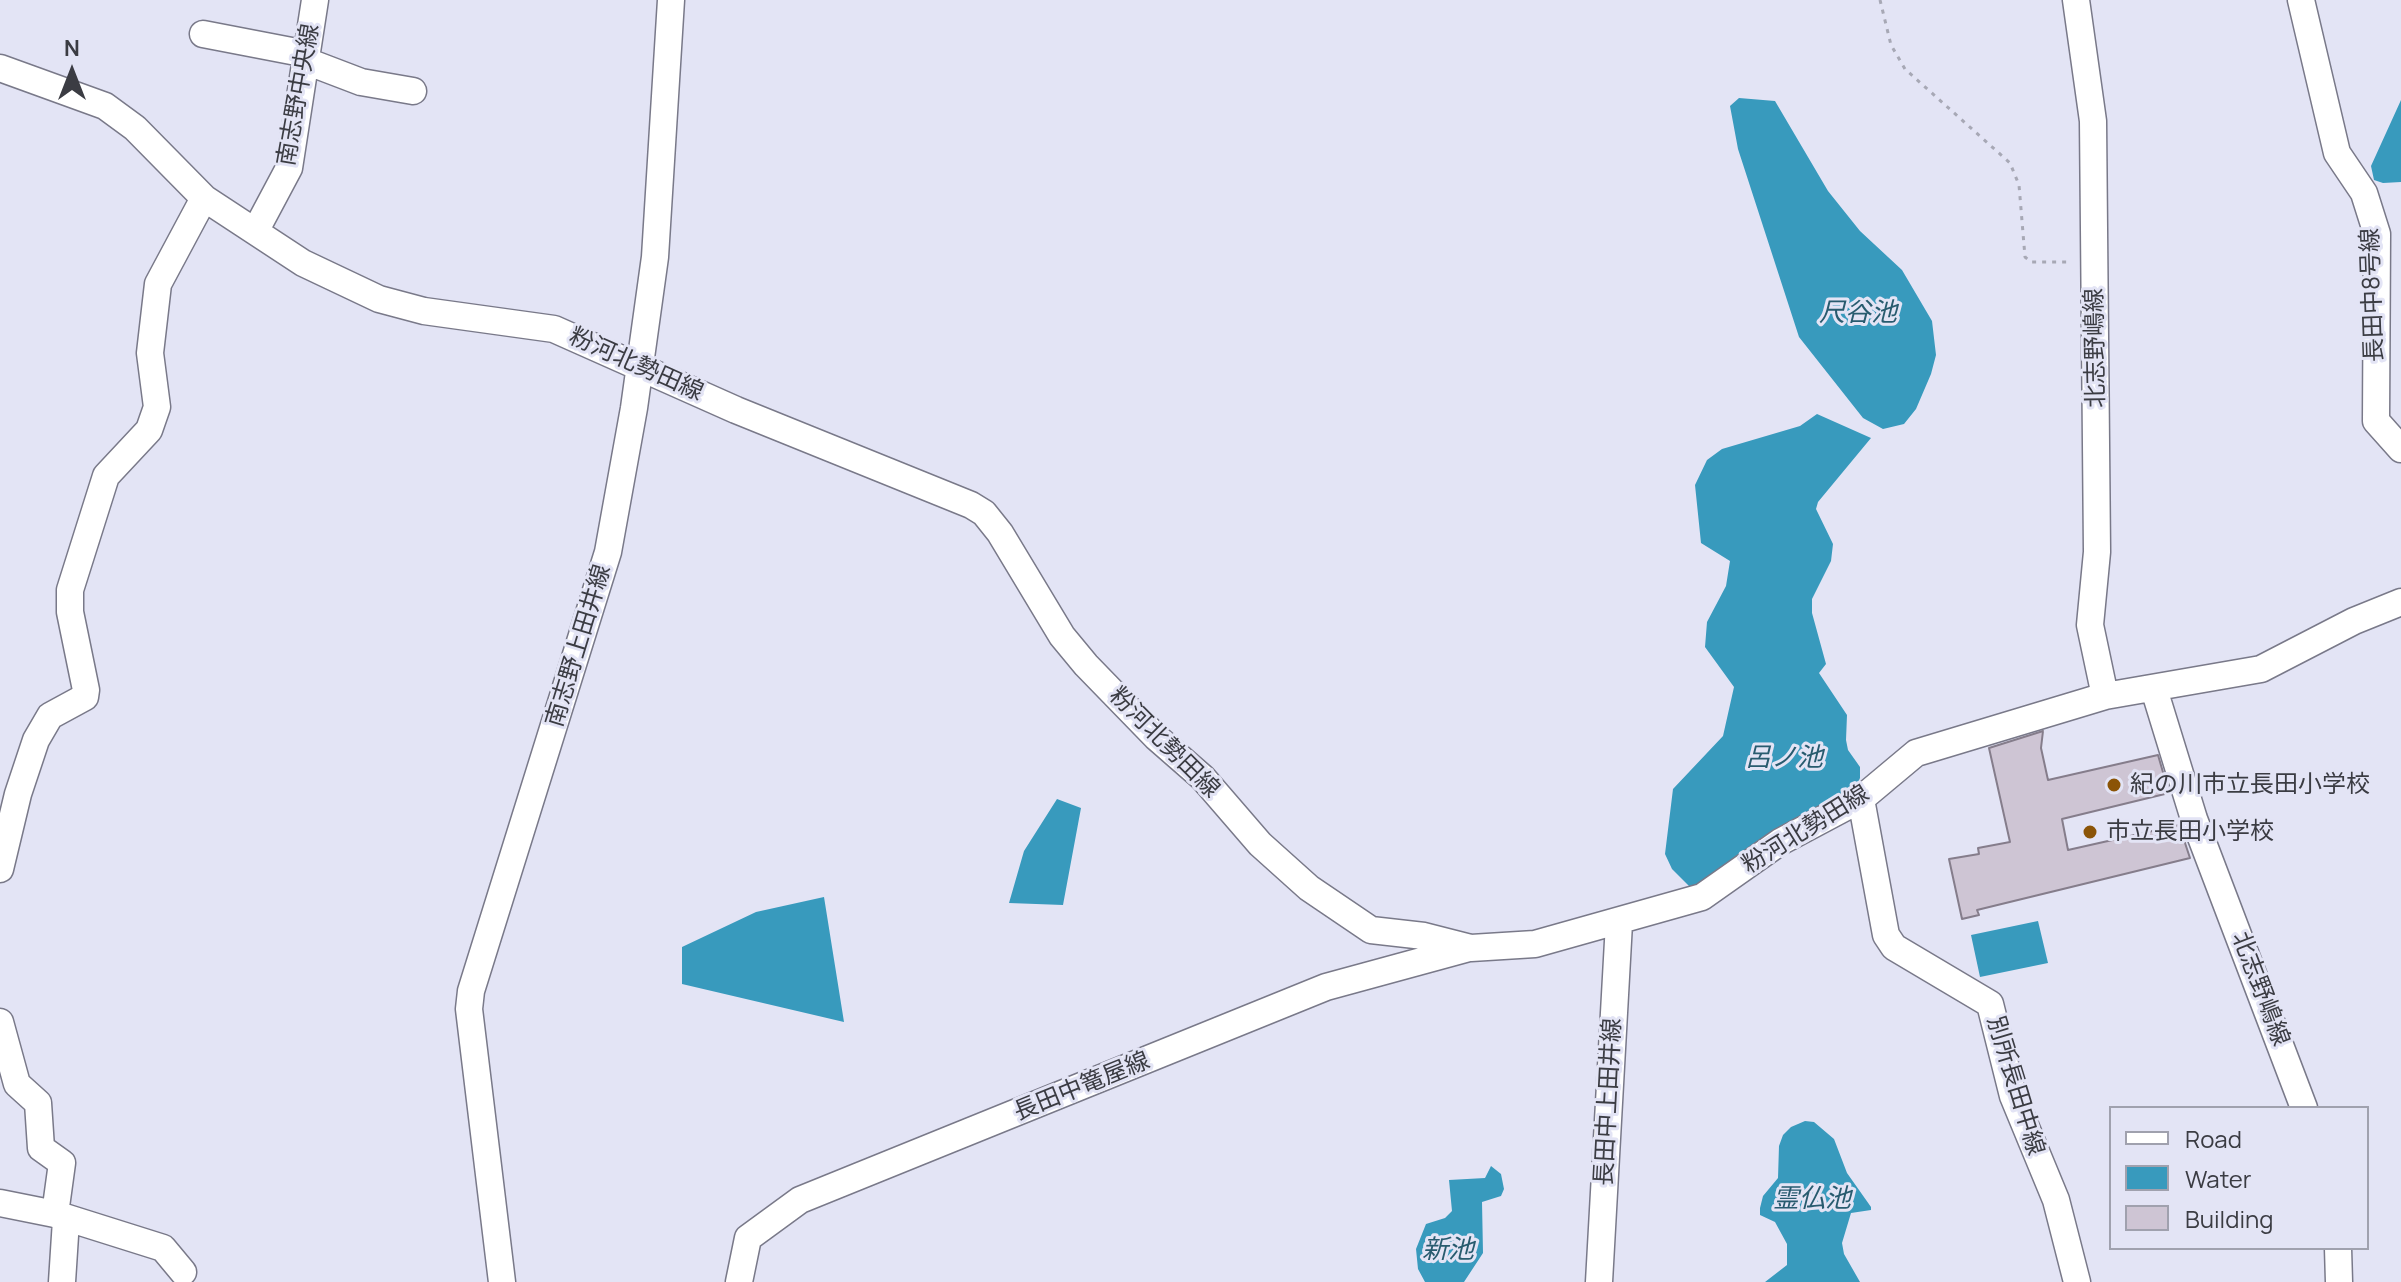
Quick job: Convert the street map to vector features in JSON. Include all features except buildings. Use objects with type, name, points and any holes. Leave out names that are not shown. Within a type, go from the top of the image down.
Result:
[{"type":"street","name":"南志野中央線","points":[[256,230],[289,168],[315,0]]},
{"type":"street","name":"南志野上田井線","points":[[502,1282],[469,1009],[471,991],[608,552],[655,257],[671,0]]},
{"type":"street","name":"北志野嶋線","points":[[2076,0],[2091,93],[2097,552],[2090,625],[2105,696]]},
{"type":"street","name":"長田中8号線","points":[[2301,0],[2337,153],[2364,193],[2377,234],[2376,421],[2401,449]]},
{"type":"street","points":[[203,34],[306,58],[361,82],[413,91]]},
{"type":"street","name":"粉河北勢田線","points":[[0,68],[105,106],[135,128],[204,198],[303,263],[379,299],[424,311],[453,312],[554,329],[984,513],[1000,533],[1062,636],[1086,665],[1156,737],[1203,778],[1260,844],[1309,888],[1371,930],[1424,936],[1471,948],[1535,944],[1619,923],[1702,897],[1780,842],[1861,799],[1916,753],[2105,696],[2261,669],[2354,621],[2401,602]]},
{"type":"street","points":[[0,869],[18,794],[36,740],[50,716],[85,697],[70,612],[70,590],[106,476],[149,430],[157,407],[150,353],[158,284],[204,198]]},
{"type":"street","name":"北志野嶋線","points":[[2154,689],[2194,819],[2303,1106]]},
{"type":"street","name":"別所長田中線","points":[[1861,799],[1886,935],[1894,947],[1932,966],[1990,1004],[2013,1096],[2056,1200],[2077,1282]]},
{"type":"street","name":"長田中上田井線","points":[[1599,1282],[1619,923]]},
{"type":"street","name":"長田中篭屋線","points":[[739,1282],[748,1238],[800,1200],[1326,987],[1471,948]]},
{"type":"street","points":[[0,1022],[17,1084],[38,1103],[41,1148],[62,1163],[62,1282]]},
{"type":"street","points":[[0,1203],[60,1217],[163,1248],[183,1272]]},
{"type":"street","points":[[2338,1250],[2339,1282]]},
{"type":"path","points":[[1880,0],[1891,45],[1905,69],[2010,163],[2019,185],[2025,257],[2031,262],[2094,262]]},
{"type":"water","name":"尺谷池","points":[[1739,98],[1775,101],[1828,191],[1860,231],[1902,270],[1932,321],[1936,355],[1931,374],[1916,409],[1904,424],[1883,429],[1863,418],[1799,337],[1738,149],[1730,106]]},
{"type":"water","points":[[2401,100],[2401,182],[2383,183],[2374,180],[2371,166]]},
{"type":"water","name":"呂ノ池","points":[[1817,414],[1871,438],[1818,502],[1816,509],[1833,544],[1831,561],[1812,599],[1812,613],[1826,664],[1819,673],[1847,715],[1848,750],[1860,767],[1860,778],[1856,787],[1694,891],[1672,869],[1665,854],[1673,789],[1723,736],[1734,687],[1705,647],[1707,622],[1726,586],[1730,561],[1701,543],[1695,485],[1707,460],[1722,449],[1800,426]]},
{"type":"water","points":[[1057,799],[1081,808],[1063,905],[1009,903],[1024,851]]},
{"type":"water","points":[[824,897],[844,1022],[682,984],[682,947],[756,912]]},
{"type":"water","points":[[2038,921],[2048,963],[1980,977],[1971,935]]},
{"type":"water","name":"霊仏池","points":[[1805,1121],[1814,1122],[1834,1139],[1847,1173],[1871,1207],[1871,1210],[1851,1213],[1842,1243],[1844,1254],[1860,1282],[1765,1282],[1787,1265],[1787,1244],[1775,1222],[1760,1215],[1760,1208],[1763,1196],[1778,1178],[1779,1146],[1783,1135],[1791,1127]]},
{"type":"water","name":"新池","points":[[1491,1166],[1501,1174],[1504,1189],[1501,1196],[1482,1202],[1483,1253],[1464,1282],[1425,1282],[1418,1269],[1416,1249],[1426,1224],[1445,1218],[1452,1211],[1449,1180],[1485,1178]]},
{"type":"place","name":"紀の川市立長田小学校","points":[[2114,785]]},
{"type":"place","name":"市立長田小学校","points":[[2090,832]]}]
